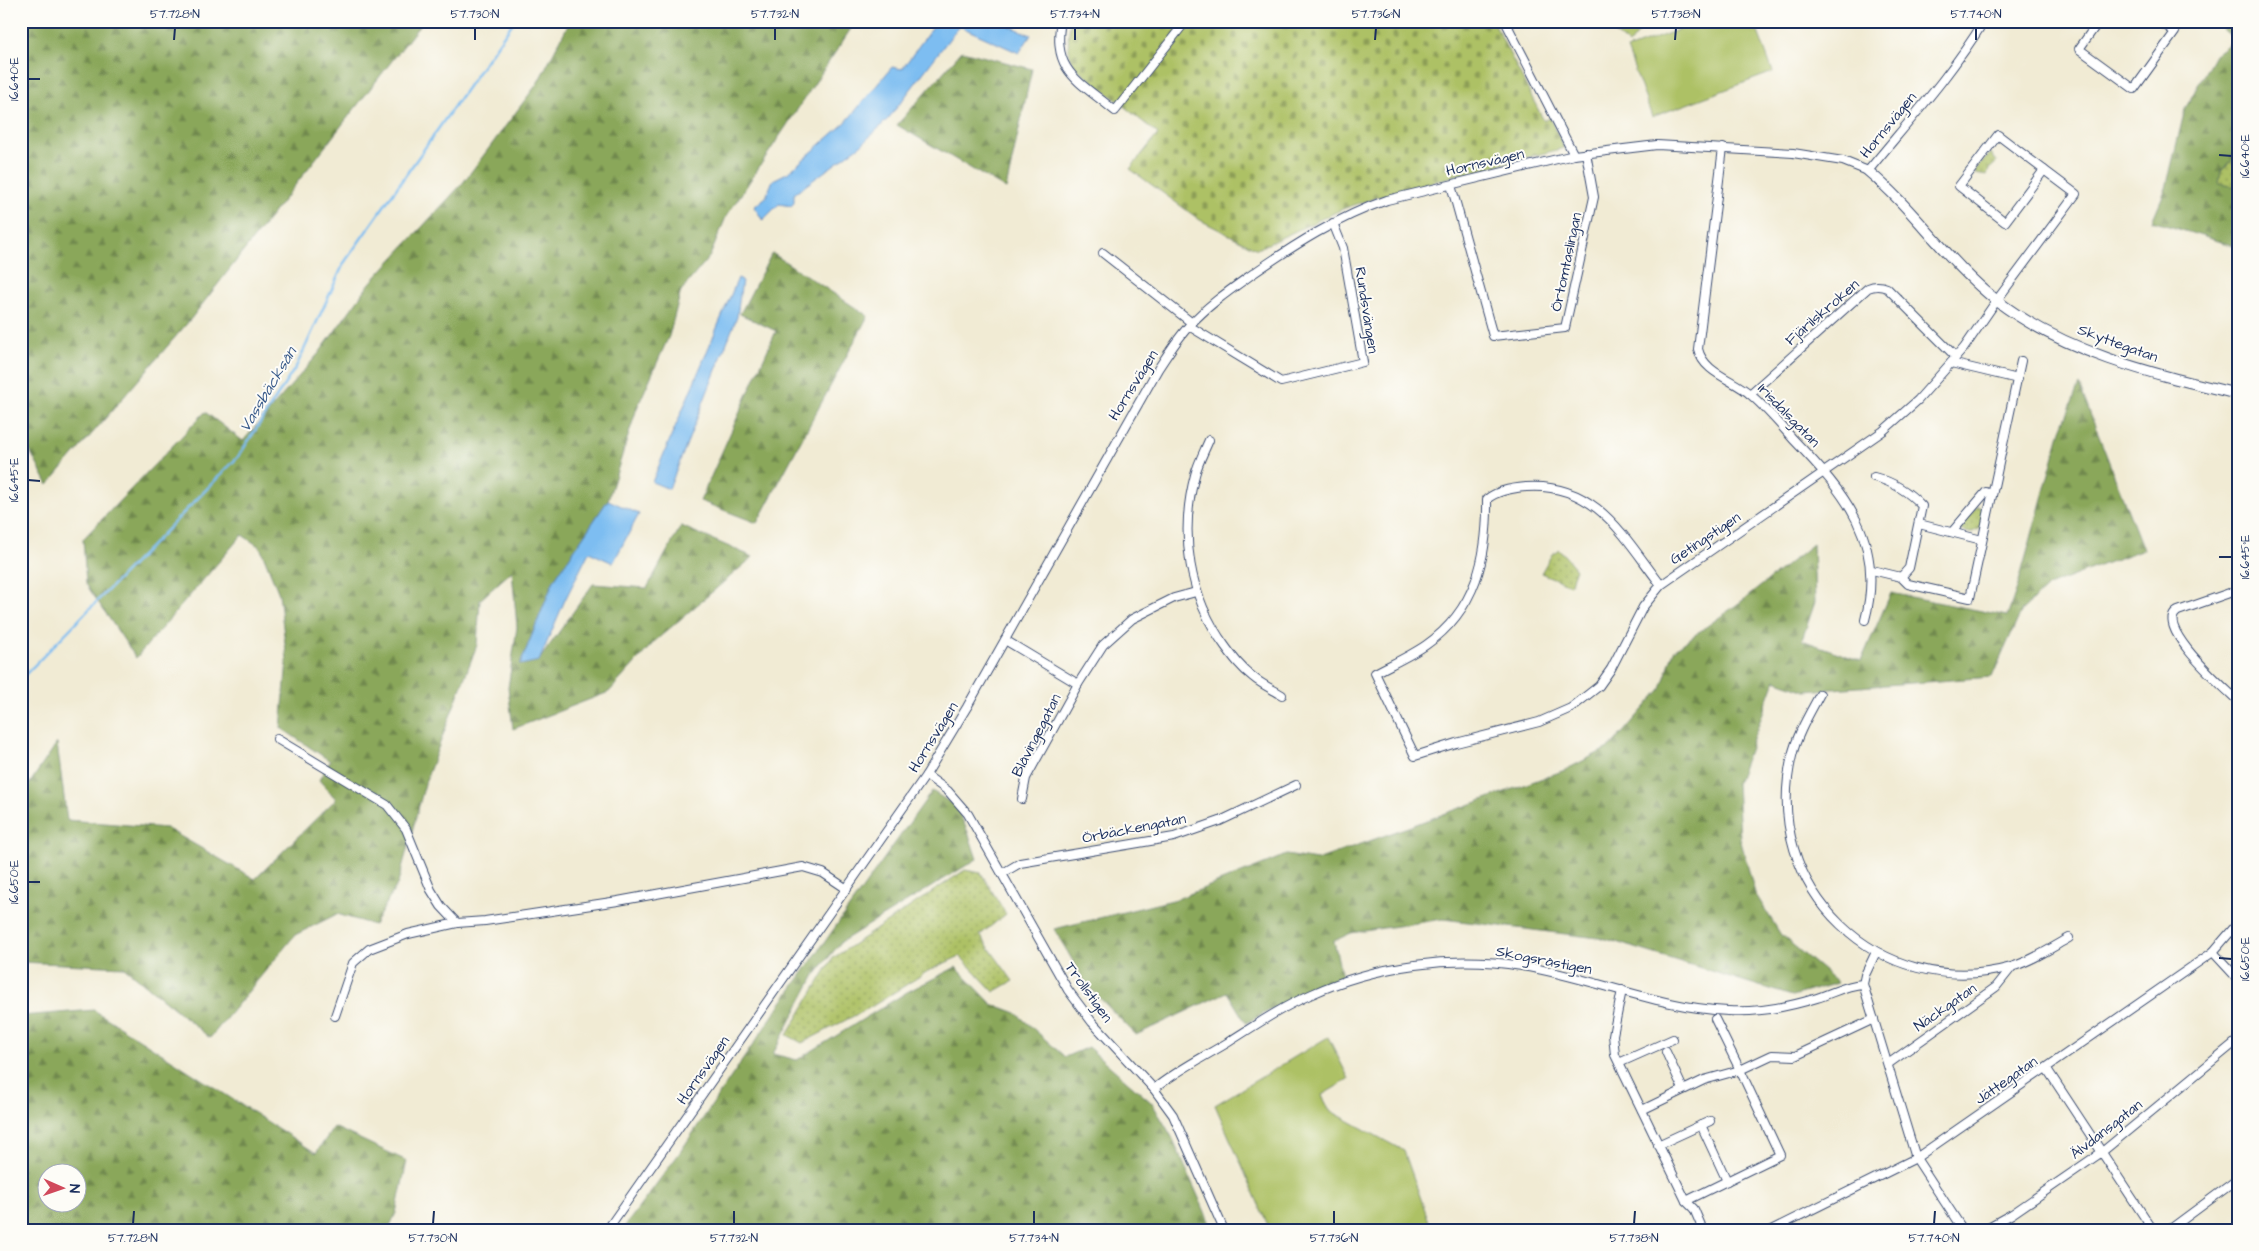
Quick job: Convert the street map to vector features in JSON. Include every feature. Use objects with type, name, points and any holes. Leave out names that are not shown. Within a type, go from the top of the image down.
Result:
[{"type":"street","points":[[1061,21],[1058,41],[1064,66],[1115,111],[1186,21]]},
{"type":"street","points":[[1505,21],[1574,155]]},
{"type":"street","name":"Hornsvägen","points":[[607,1230],[926,775],[1005,640],[1121,431],[1158,369],[1191,324],[1207,308],[1249,277],[1333,223],[1360,210],[1387,200],[1574,155],[1656,145],[1723,148],[1793,153],[1843,161],[1868,171],[1941,82],[1974,39],[1984,21]]},
{"type":"street","points":[[2099,21],[2079,48],[2134,89],[2175,32],[2159,21]]},
{"type":"street","points":[[1997,300],[2076,194],[1998,135],[1959,186],[2005,222],[2044,170]]},
{"type":"street","name":"Irisdalsgatan","points":[[1723,148],[1698,349],[1705,365],[1750,394],[1824,471],[1842,496],[1862,531],[1872,570],[1871,598],[1865,620]]},
{"type":"street","name":"Örtomtaslingan","points":[[1450,184],[1493,336],[1566,328],[1594,197],[1586,153]]},
{"type":"street","name":"Skyttegatan","points":[[1868,171],[1895,195],[1926,232],[1956,263],[1997,300],[2036,326],[2098,355],[2133,367],[2238,394]]},
{"type":"street","name":"Rundsvängen","points":[[1191,324],[1281,382],[1363,362],[1343,248],[1333,223]]},
{"type":"street","points":[[1103,253],[1191,324]]},
{"type":"street","name":"Fjärilskroken","points":[[1750,394],[1868,288],[1875,286],[1887,288],[1954,360]]},
{"type":"street","name":"Getingstigen","points":[[1661,585],[1602,511],[1572,492],[1538,486],[1492,495],[1487,499],[1486,541],[1480,570],[1463,606],[1453,621],[1424,646],[1375,673],[1415,756],[1456,743],[1539,722],[1571,708],[1599,686],[1611,669],[1643,607],[1661,585],[1883,431],[1918,400],[1954,360],[1997,300]]},
{"type":"street","points":[[1954,360],[2018,380]]},
{"type":"street","points":[[1872,570],[1901,577],[1908,584],[1970,598],[2021,361]]},
{"type":"street","points":[[1209,440],[1195,474],[1188,517],[1189,552],[1196,592],[1214,631],[1240,666],[1253,678],[1282,695]]},
{"type":"street","points":[[1874,477],[1892,481],[1911,494],[1922,506],[1909,568],[1901,577]]},
{"type":"street","points":[[1952,532],[1986,492],[1992,494]]},
{"type":"street","points":[[1919,524],[1982,540]]},
{"type":"street","points":[[2238,590],[2178,611],[2171,620],[2172,626],[2184,646],[2238,701]]},
{"type":"street","name":"Blåvingegatan","points":[[1022,799],[1026,778],[1078,684],[1104,645],[1132,619],[1174,598],[1196,592]]},
{"type":"street","name":"Blåvingegatan","points":[[1005,640],[1078,684]]},
{"type":"street","points":[[1820,694],[1802,728],[1792,754],[1787,799],[1792,840],[1798,860],[1817,898],[1842,927],[1857,940],[1876,952],[1915,966],[1950,972],[1987,971],[2012,967],[2069,938]]},
{"type":"street","points":[[277,739],[387,805],[398,816],[406,829],[440,906],[457,923]]},
{"type":"street","name":"Trollstigen","points":[[926,775],[948,791],[959,802],[977,827],[1068,990],[1104,1036],[1154,1089],[1173,1115],[1224,1230]]},
{"type":"street","name":"Örbäckengatan","points":[[1003,873],[1020,863],[1174,837],[1220,821],[1296,785]]},
{"type":"street","points":[[335,1016],[349,971],[360,955],[369,949],[408,934],[457,923],[484,921],[618,901],[802,867],[823,874],[847,888]]},
{"type":"street","name":"Jättegatan","points":[[1771,1230],[1916,1158],[2212,952],[2238,923]]},
{"type":"street","points":[[1876,952],[1865,975],[1863,984],[1916,1158],[1963,1230]]},
{"type":"street","points":[[2212,952],[2238,979]]},
{"type":"street","name":"Skogsråstigen","points":[[1154,1089],[1296,1002],[1338,984],[1392,969],[1443,962],[1498,963],[1548,971],[1685,1006],[1728,1012],[1750,1012],[1796,1005],[1845,987],[1863,984]]},
{"type":"street","name":"Näckgatan","points":[[1888,1064],[1996,987],[2012,967]]},
{"type":"street","points":[[1622,990],[1612,1045],[1619,1064],[1658,1145],[1686,1201],[1694,1209],[1704,1230]]},
{"type":"street","points":[[1686,1201],[1780,1155],[1715,1019]]},
{"type":"street","points":[[1642,1110],[1704,1080],[1740,1070],[1772,1055],[1795,1056],[1874,1019]]},
{"type":"street","points":[[1619,1064],[1673,1038]]},
{"type":"street","name":"Älvdansgatan","points":[[1983,1230],[2012,1214],[2102,1152],[2238,1040]]},
{"type":"street","points":[[1666,1052],[1683,1089]]},
{"type":"street","points":[[2047,1068],[2153,1230]]},
{"type":"street","points":[[1658,1145],[1710,1121]]},
{"type":"street","points":[[1701,1125],[1727,1180]]},
{"type":"street","points":[[2170,1230],[2238,1179]]},
{"type":"green space","points":[[21,21],[423,21],[190,320],[48,485],[21,434]]},
{"type":"green space","points":[[570,21],[856,21],[726,217],[710,256],[681,291],[669,336],[637,408],[608,500],[554,580],[520,665],[539,660],[593,584],[647,588],[681,526],[753,557],[655,641],[609,692],[513,729],[508,688],[517,627],[512,571],[480,600],[477,645],[426,780],[398,883],[374,925],[337,914],[295,935],[210,1038],[124,967],[21,962],[21,796],[57,743],[67,820],[166,828],[255,879],[336,799],[319,780],[330,761],[281,728],[287,660],[279,594],[260,547],[242,535],[136,658],[86,584],[83,539],[205,412],[243,441],[319,353],[370,283],[462,184],[537,84]]},
{"type":"green space","points":[[1071,21],[1493,21],[1544,121],[1550,118],[1564,148],[1401,190],[1345,208],[1257,249],[1200,220],[1130,169],[1158,134],[1074,66],[1068,44]]},
{"type":"green space","points":[[1600,21],[1648,21],[1629,45]]},
{"type":"green space","points":[[1702,21],[1754,21],[1773,72],[1652,117],[1627,49]]},
{"type":"green space","points":[[2212,21],[2238,21],[2238,155],[2221,170],[2219,184],[2238,187],[2238,247],[2152,221],[2166,188],[2185,109],[2215,54],[2232,42],[2230,35]]},
{"type":"green space","points":[[962,51],[1032,69],[1006,189],[897,125]]},
{"type":"green space","points":[[1991,153],[1997,162],[1989,169],[1987,176],[1975,174],[1976,169]]},
{"type":"green space","points":[[2238,155],[2238,187],[2218,185],[2221,170]]},
{"type":"green space","points":[[772,253],[868,316],[757,523],[700,501],[776,331],[740,314]]},
{"type":"green space","points":[[2079,385],[2143,549],[2048,586],[2022,610],[1992,677],[1806,691],[1775,680],[1737,783],[1740,838],[1755,893],[1781,935],[1838,983],[1792,996],[1606,939],[1443,919],[1351,933],[1334,941],[1342,977],[1312,988],[1246,1023],[1227,992],[1136,1035],[1087,985],[1054,929],[1177,899],[1286,855],[1317,860],[1565,770],[1610,747],[1661,689],[1674,650],[1746,598],[1813,544],[1815,602],[1802,640],[1861,661],[1891,593],[2007,616],[2018,585],[2061,430]]},
{"type":"green space","points":[[1977,506],[1986,510],[1981,528],[1970,533],[1958,530]]},
{"type":"green space","points":[[1559,549],[1576,569],[1570,585],[1541,573],[1552,554]]},
{"type":"green space","points":[[932,791],[956,806],[968,832],[977,859],[841,942],[815,975],[773,1054],[797,1060],[907,992],[956,967],[992,1004],[1016,1013],[1065,1057],[1088,1047],[1152,1103],[1172,1137],[1213,1230],[622,1230],[678,1155],[782,1002]]},
{"type":"green space","points":[[965,870],[981,873],[1006,914],[980,935],[1013,981],[994,992],[960,956],[928,971],[871,1007],[802,1043],[787,1035],[833,958]]},
{"type":"green space","points":[[94,1010],[316,1153],[334,1127],[407,1161],[396,1213],[388,1230],[21,1230],[21,1016]]},
{"type":"green space","points":[[1328,1037],[1349,1079],[1322,1095],[1329,1110],[1404,1151],[1432,1230],[1270,1230],[1215,1105]]},
{"type":"water","points":[[937,21],[998,21],[1031,35],[1019,53],[959,26],[888,119],[861,145],[794,194],[794,203],[791,206],[779,204],[763,220],[754,207],[766,197],[773,180],[789,172],[846,122],[892,67],[902,69]]},
{"type":"water","points":[[738,278],[742,280],[737,317],[669,489],[652,482]]},
{"type":"water","points":[[608,500],[639,514],[613,563],[589,552],[565,600],[539,661],[520,665],[554,580]]},
{"type":"waterway","name":"Vassbäcksån","points":[[21,679],[238,457],[297,365],[344,263],[514,21]]}]
